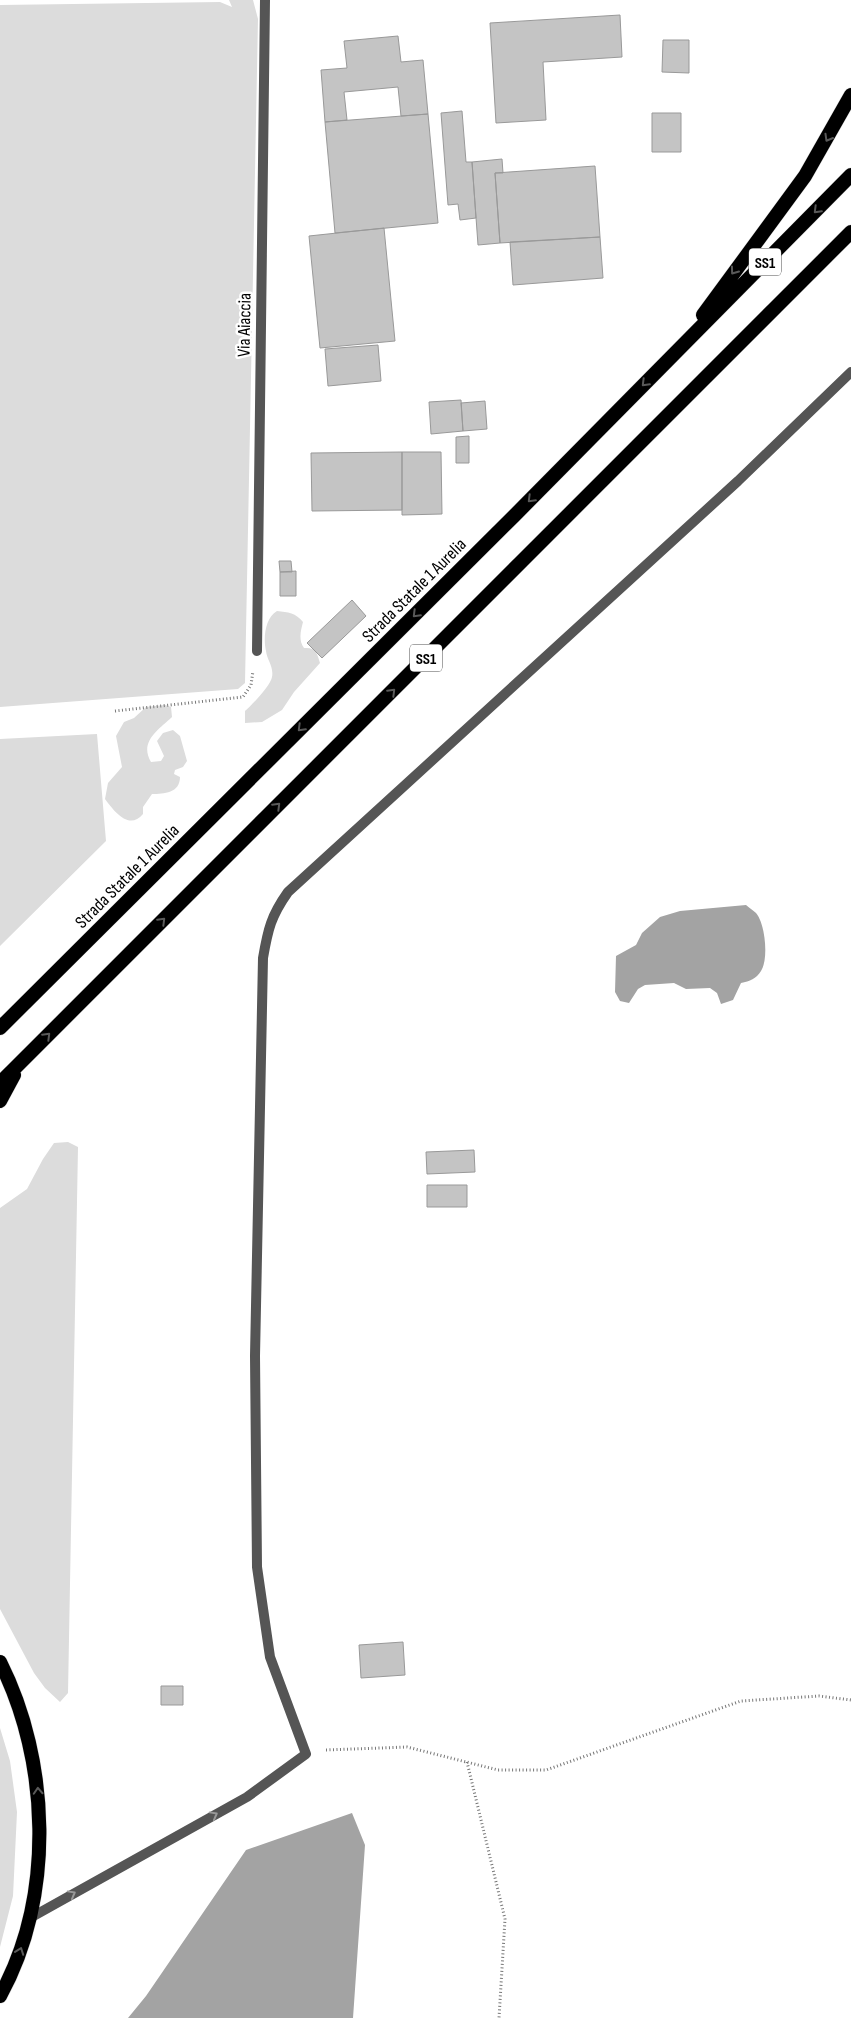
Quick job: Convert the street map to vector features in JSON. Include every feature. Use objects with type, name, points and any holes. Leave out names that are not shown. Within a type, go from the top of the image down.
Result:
[{"type":"highway","points":[[679,348],[805,176],[851,95]]},
{"type":"highway","name":"Strada Statale 1 Aurelia","points":[[0,1028],[514,516],[851,176]]},
{"type":"highway","name":"SS1","points":[[0,1083],[851,232]]},
{"type":"highway","points":[[0,1101],[22,1062]]},
{"type":"highway","points":[[0,1662],[9,1679],[29,1741],[37,1780],[39,1828],[37,1874],[30,1918],[9,1980],[0,1996]]},
{"type":"street","name":"Via Aiaccia","points":[[257,651],[265,0]]},
{"type":"street","points":[[30,1918],[247,1796],[306,1754],[270,1657],[257,1567],[255,1356],[263,958],[268,928],[275,910],[288,892],[738,481],[851,372]]},
{"type":"path","points":[[115,711],[242,697],[251,685],[257,651]]},
{"type":"path","points":[[306,1754],[331,1749],[407,1748],[498,1770],[546,1770],[741,1701],[819,1696],[851,1700]]},
{"type":"path","points":[[467,1762],[505,1919],[500,2018]]},
{"type":"shaded area","points":[[229,0],[253,0],[258,19],[245,683],[238,689],[0,707],[0,5],[220,2],[232,7]]},
{"type":"shaded area","points":[[277,611],[292,614],[303,622],[300,635],[302,645],[304,648],[315,651],[320,663],[294,692],[282,710],[262,722],[245,723],[245,711],[271,681],[272,670],[265,646],[265,634],[267,623]]},
{"type":"shaded area","points":[[165,705],[171,707],[172,717],[152,737],[147,748],[148,755],[151,762],[161,761],[164,756],[157,741],[163,733],[173,730],[180,736],[187,761],[183,767],[175,770],[174,774],[180,777],[174,789],[166,793],[152,794],[143,807],[143,814],[138,819],[127,820],[117,814],[105,799],[108,783],[122,767],[116,736],[124,722],[134,718],[146,707]]},
{"type":"shaded area","points":[[97,734],[106,841],[0,946],[0,739]]},
{"type":"shaded area","points":[[746,905],[756,913],[762,925],[765,941],[765,958],[759,974],[741,983],[733,1000],[721,1004],[717,993],[710,988],[686,989],[674,983],[645,985],[638,989],[629,1003],[620,1001],[615,992],[616,956],[636,945],[642,933],[660,917],[680,911]]},
{"type":"shaded area","points":[[68,1142],[78,1147],[68,1693],[60,1702],[45,1688],[34,1673],[0,1609],[0,1208],[27,1189],[54,1143]]},
{"type":"shaded area","points":[[0,1728],[10,1761],[17,1812],[13,1896],[0,1947]]},
{"type":"shaded area","points":[[352,1813],[365,1845],[353,2018],[128,2018],[146,1996],[246,1850]]},
{"type":"building","points":[[620,15],[622,57],[543,62],[546,120],[496,123],[490,23]]},
{"type":"building","points":[[398,36],[401,62],[423,60],[428,114],[401,116],[398,87],[344,92],[347,120],[325,122],[321,70],[347,68],[344,41]]},
{"type":"building","points":[[663,40],[689,40],[689,73],[662,72]]},
{"type":"building","points":[[462,111],[466,162],[472,162],[476,218],[460,220],[458,204],[448,205],[441,113]]},
{"type":"building","points":[[652,113],[681,113],[681,152],[652,152]]},
{"type":"building","points":[[428,114],[438,223],[335,233],[325,122]]},
{"type":"building","points":[[502,159],[503,173],[495,173],[500,243],[478,245],[472,162]]},
{"type":"building","points":[[595,166],[600,237],[500,243],[495,173]]},
{"type":"building","points":[[384,228],[395,341],[320,348],[309,236]]},
{"type":"building","points":[[600,237],[603,278],[513,285],[510,242]]},
{"type":"building","points":[[378,345],[381,381],[328,386],[325,349]]},
{"type":"building","points":[[461,400],[463,431],[431,434],[429,402]]},
{"type":"building","points":[[485,401],[487,429],[463,431],[461,403]]},
{"type":"building","points":[[469,436],[469,463],[456,463],[456,437]]},
{"type":"building","points":[[402,452],[402,510],[312,511],[311,453]]},
{"type":"building","points":[[402,452],[441,452],[442,514],[402,515]]},
{"type":"building","points":[[279,561],[291,561],[292,572],[280,572]]},
{"type":"building","points":[[296,571],[296,596],[280,596],[280,572]]},
{"type":"building","points":[[352,600],[366,616],[322,658],[307,643]]},
{"type":"building","points":[[474,1150],[475,1172],[427,1174],[426,1152]]},
{"type":"building","points":[[427,1185],[467,1185],[467,1207],[427,1207]]},
{"type":"building","points":[[403,1642],[405,1675],[361,1678],[359,1645]]},
{"type":"building","points":[[161,1686],[183,1686],[183,1705],[161,1705]]}]
